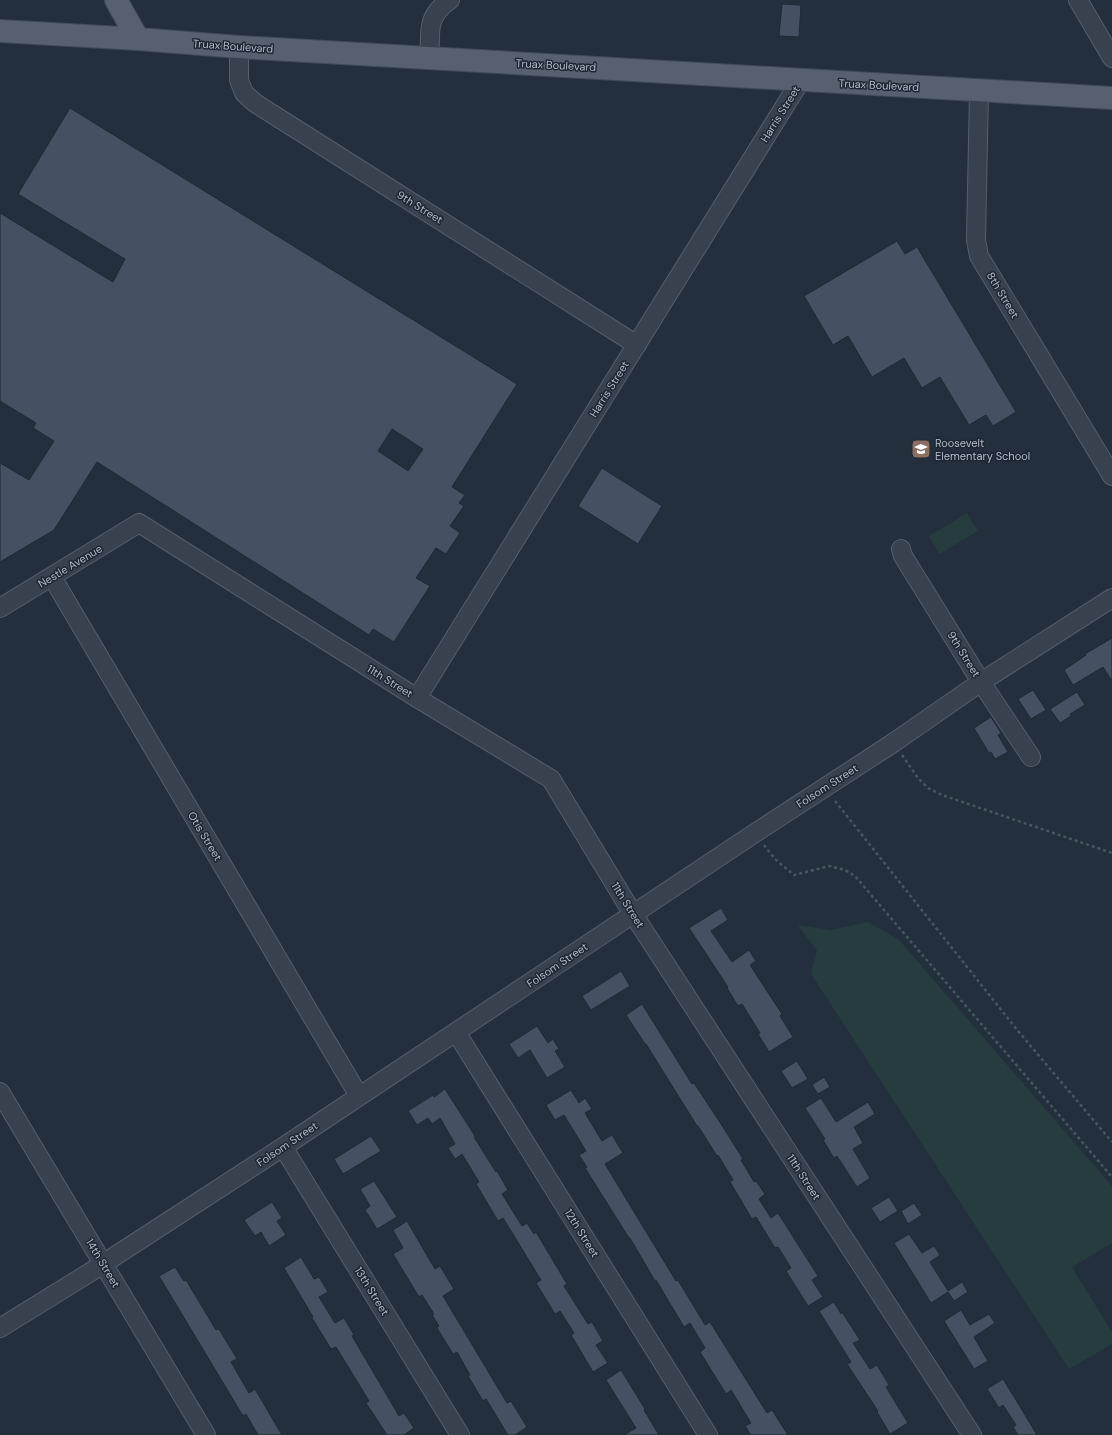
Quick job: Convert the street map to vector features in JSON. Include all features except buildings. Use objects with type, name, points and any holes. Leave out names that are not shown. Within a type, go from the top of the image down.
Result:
[{"type":"main road","points":[[116,0],[138,38]]},
{"type":"main road","name":"Truax Boulevard","points":[[0,32],[138,38],[239,47],[1112,98]]},
{"type":"street","points":[[430,58],[430,34],[433,17],[444,4],[450,0]]},
{"type":"street","points":[[1086,3],[1112,58]]},
{"type":"street","name":"9th Street","points":[[239,47],[239,80],[244,94],[255,103],[637,345]]},
{"type":"street","name":"Harris Street","points":[[417,698],[801,80]]},
{"type":"street","name":"8th Street","points":[[979,91],[976,240],[979,256],[1112,476]]},
{"type":"street","name":"11th Street","points":[[139,523],[417,698],[551,779],[633,914],[972,1435]]},
{"type":"street","name":"Nestle Avenue","points":[[0,608],[139,523]]},
{"type":"street","name":"9th Street","points":[[901,549],[903,556],[981,682],[1031,757]]},
{"type":"street","name":"Otis Street","points":[[52,576],[359,1096]]},
{"type":"street","name":"Folsom Street","points":[[0,1328],[104,1263],[282,1147],[893,743],[981,682],[1112,598]]},
{"type":"street","name":"12th Street","points":[[456,1032],[708,1435]]},
{"type":"street","name":"14th Street","points":[[0,1092],[206,1435]]},
{"type":"street","name":"13th Street","points":[[282,1147],[460,1435]]},
{"type":"path","points":[[904,759],[918,778],[928,788],[942,795],[1112,853]]},
{"type":"path","points":[[836,801],[1018,1030],[1112,1142]]},
{"type":"path","points":[[755,833],[775,859],[794,875],[829,866],[846,870],[855,876],[1112,1177]]},
{"type":"green space","points":[[967,513],[978,531],[939,554],[929,536]]},
{"type":"green space","points":[[868,922],[899,940],[1112,1186],[1112,1243],[1072,1267],[1112,1332],[1112,1344],[1069,1369],[811,974],[817,951],[798,925],[831,930]]},
{"type":"place","name":"Roosevelt Elementary School","points":[[921,449]]}]
